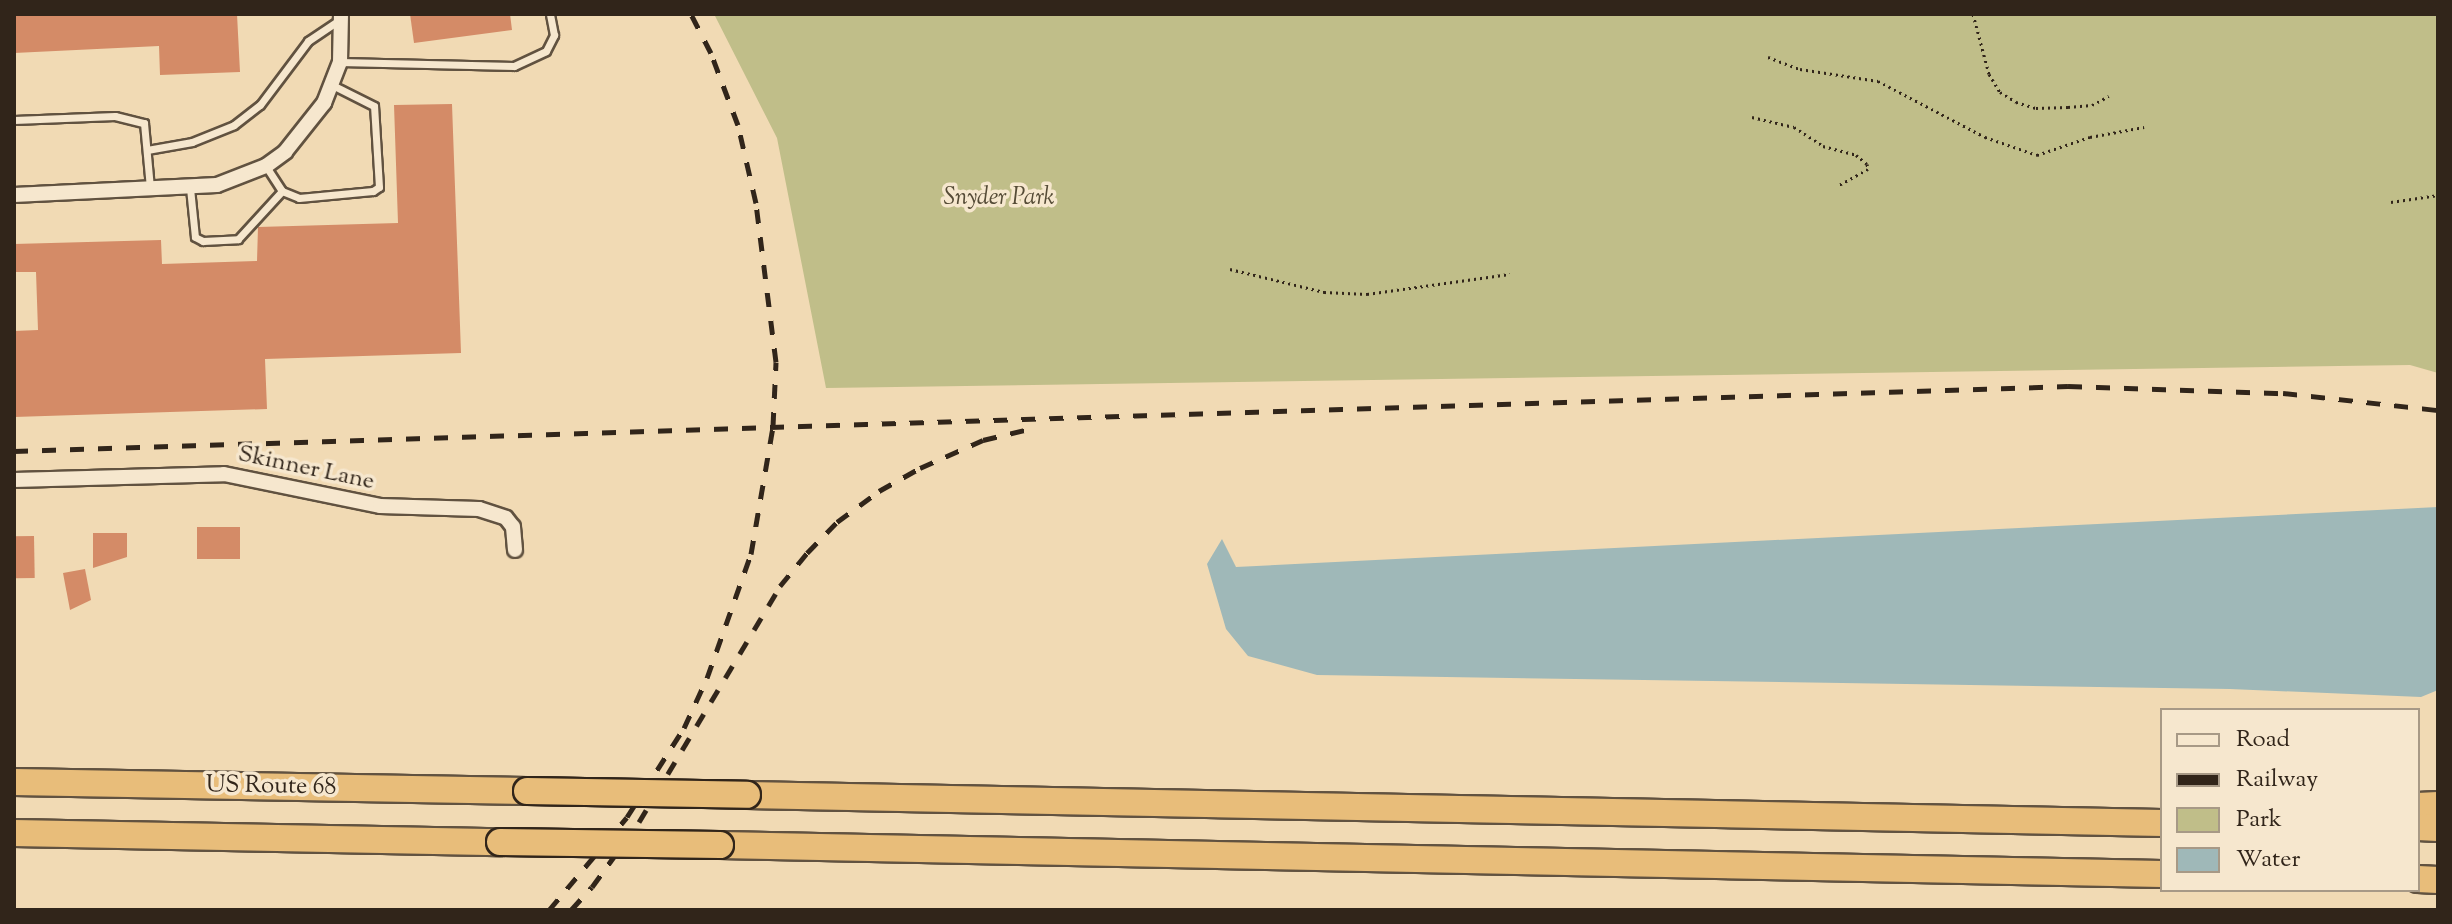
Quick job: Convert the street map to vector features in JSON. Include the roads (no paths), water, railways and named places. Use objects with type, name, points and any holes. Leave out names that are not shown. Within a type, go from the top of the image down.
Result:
[{"type":"highway","name":"US Route 68","points":[[14,782],[2160,823]]},
{"type":"highway","points":[[14,833],[2160,874]]},
{"type":"street","points":[[14,195],[190,188],[241,178],[266,166],[302,133],[332,85],[340,62],[341,16]]},
{"type":"street","name":"Skinner Lane","points":[[14,480],[224,474],[380,506],[479,509],[506,518],[513,527],[515,550]]},
{"type":"lane","points":[[340,62],[514,66],[546,51],[554,35],[550,14]]},
{"type":"lane","points":[[147,150],[192,142],[234,125],[260,105],[308,41],[341,16]]},
{"type":"lane","points":[[266,166],[282,191],[299,198],[373,191],[379,187],[374,106],[332,85]]},
{"type":"lane","points":[[14,120],[115,116],[144,123],[150,190]]},
{"type":"lane","points":[[190,188],[195,237],[203,241],[238,239],[282,191]]},
{"type":"water","points":[[2438,507],[2438,690],[2421,697],[2230,689],[1317,675],[1248,656],[1226,629],[1207,564],[1222,539],[1236,567]]},
{"type":"railway","points":[[549,910],[627,817],[684,728],[707,678],[751,554],[773,426],[776,362],[756,203],[738,125],[711,53],[691,14]]},
{"type":"railway","points":[[14,451],[2068,386],[2283,393],[2438,410]]},
{"type":"railway","points":[[571,910],[592,887],[639,822],[780,586],[807,553],[837,522],[879,491],[920,468],[983,440],[1033,428]]},
{"type":"park label","name":"Snyder Park","points":[[999,199]]}]
